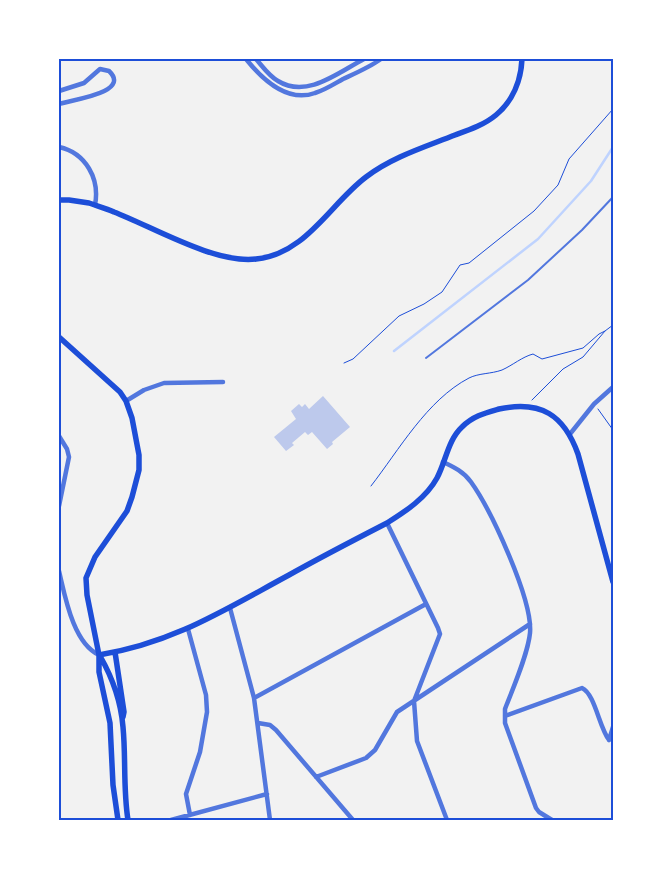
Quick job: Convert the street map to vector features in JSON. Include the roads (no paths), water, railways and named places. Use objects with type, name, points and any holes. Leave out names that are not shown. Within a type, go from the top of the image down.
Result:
[{"type":"main road","points":[[59,200],[78,200],[95,205],[224,257],[248,260],[274,256],[303,238],[359,182],[372,172],[394,160],[482,124],[495,116],[507,103],[516,88],[521,73],[522,59]]},
{"type":"main road","points":[[59,337],[115,387],[126,401],[132,418],[138,448],[139,470],[127,511],[95,557],[86,578],[87,595],[99,654],[99,672],[110,723],[112,785],[118,820]]},
{"type":"main road","points":[[99,654],[154,642],[188,629],[387,523],[426,493],[437,478],[454,437],[467,422],[484,413],[508,407],[526,406],[552,415],[559,420],[570,434],[578,454],[613,582]]},
{"type":"main road","points":[[115,652],[124,712],[122,722]]},
{"type":"main road","points":[[99,654],[109,672],[122,722],[128,820]]},
{"type":"street","points":[[246,59],[264,79],[282,91],[307,95],[315,94],[381,59]]},
{"type":"street","points":[[256,59],[277,81],[292,87],[301,88],[317,85],[364,59]]},
{"type":"street","points":[[59,91],[84,83],[100,69],[109,71],[114,79],[113,84],[107,91],[59,104]]},
{"type":"street","points":[[292,87],[292,93]]},
{"type":"street","points":[[59,147],[76,153],[90,171],[96,188],[95,205]]},
{"type":"street","points":[[126,401],[144,390],[164,383],[223,382]]},
{"type":"street","points":[[570,434],[594,404],[613,387]]},
{"type":"street","points":[[59,436],[69,452],[59,506]]},
{"type":"street","points":[[444,462],[455,467],[471,481],[502,541],[527,607],[530,624],[528,644],[505,716],[536,808],[552,820]]},
{"type":"street","points":[[387,523],[440,634],[414,701],[417,741],[447,820]]},
{"type":"street","points":[[59,571],[74,626],[92,649],[99,654]]},
{"type":"street","points":[[254,698],[426,604]]},
{"type":"street","points":[[230,608],[254,698],[270,820]]},
{"type":"street","points":[[316,777],[366,758],[375,750],[396,712],[530,624]]},
{"type":"street","points":[[188,629],[206,695],[208,712],[200,752],[186,794],[190,815]]},
{"type":"street","points":[[505,716],[582,688],[589,694],[602,728],[611,740]]},
{"type":"street","points":[[258,723],[270,725],[353,820]]},
{"type":"street","points":[[611,740],[613,727]]},
{"type":"street","points":[[171,820],[267,794]]},
{"type":"lane","points":[[426,358],[528,280],[576,236],[613,197]]},
{"type":"waterway","points":[[394,351],[538,239],[591,181],[613,147]]}]
